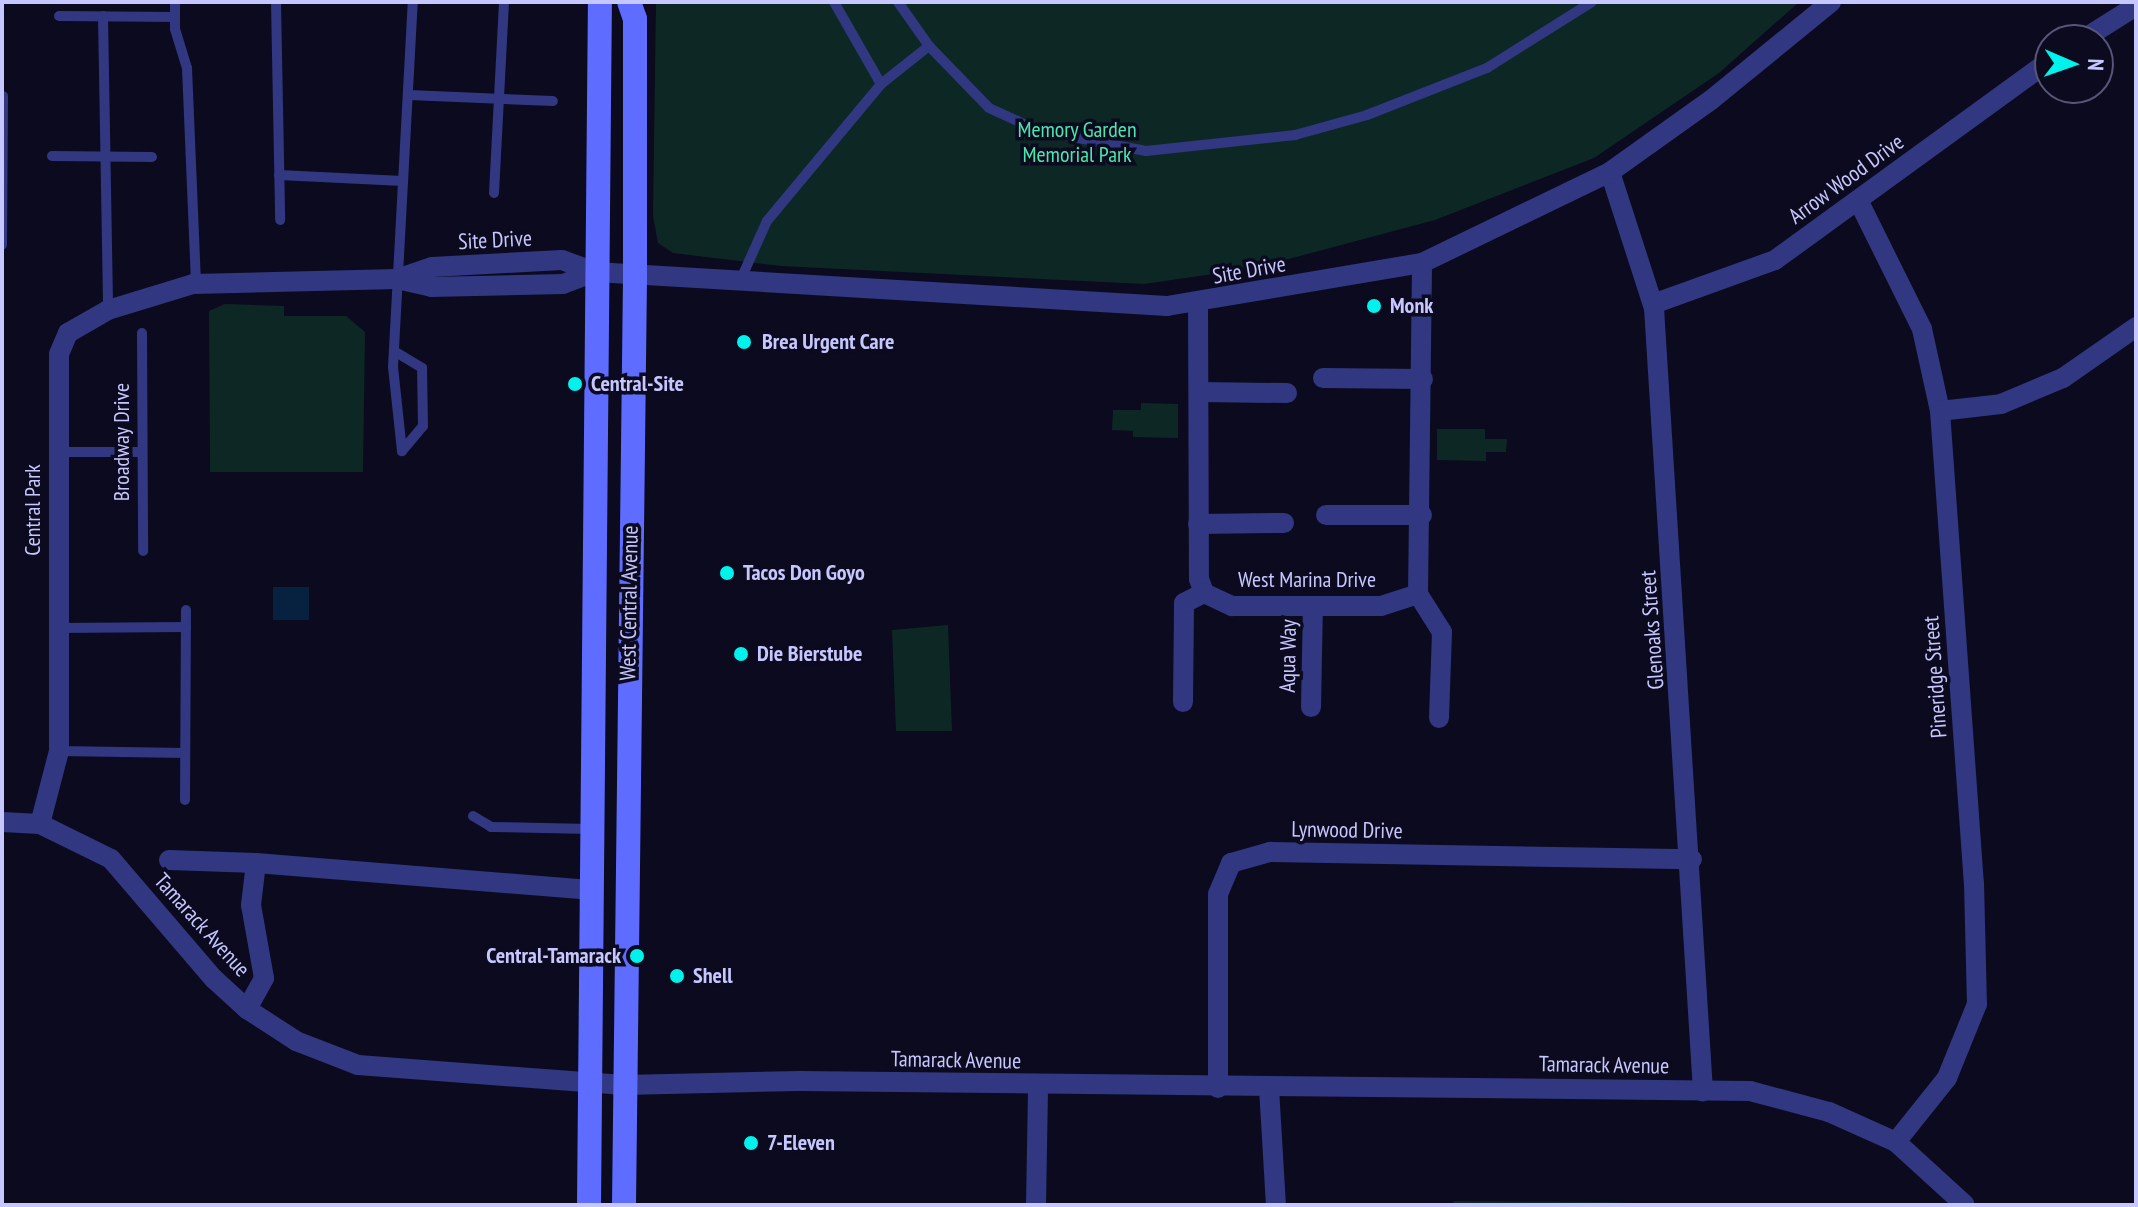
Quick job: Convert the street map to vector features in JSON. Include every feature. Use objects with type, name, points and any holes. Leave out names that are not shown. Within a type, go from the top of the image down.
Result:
[{"type":"main road","name":"West Central Avenue","points":[[589,1205],[594,829],[595,272],[600,2]]},
{"type":"main road","name":"West Central Avenue","points":[[624,1205],[635,273],[635,19],[629,2]]},
{"type":"street","name":"Site Drive","points":[[196,284],[397,279],[432,267],[562,260],[595,272],[1078,303],[1198,304],[1422,263],[1610,172],[1711,100],[1831,2]]},
{"type":"street","points":[[2107,24],[2136,6]]},
{"type":"street","name":"Arrow Wood Drive","points":[[1653,304],[1775,260],[1859,202],[2034,72]]},
{"type":"street","name":"Glenoaks Street","points":[[1610,172],[1653,304],[1692,859],[1703,1091]]},
{"type":"street","name":"Pineridge Street","points":[[1859,202],[1922,329],[1940,411],[1974,883],[1977,1004],[1947,1078],[1896,1142]]},
{"type":"street","points":[[1422,263],[1422,515],[1418,594],[1442,632],[1439,718]]},
{"type":"street","name":"Central Park","points":[[40,824],[59,751],[59,354],[68,333],[108,310],[196,284]]},
{"type":"street","points":[[1183,702],[1184,603],[1204,593],[1198,524],[1198,304]]},
{"type":"street","points":[[1940,411],[2001,404],[2063,378],[2136,327]]},
{"type":"street","points":[[1323,378],[1423,379]]},
{"type":"street","points":[[1199,392],[1287,393]]},
{"type":"street","points":[[1326,515],[1422,515]]},
{"type":"street","points":[[1198,524],[1284,523]]},
{"type":"street","name":"West Marina Drive","points":[[1204,593],[1232,606],[1381,606],[1418,594]]},
{"type":"street","name":"Aqua Way","points":[[1311,707],[1313,606]]},
{"type":"street","name":"Tamarack Avenue","points":[[2,822],[40,824],[111,859],[214,979],[247,1009],[296,1041],[358,1065],[624,1085],[1750,1091],[1829,1112],[1896,1142],[1965,1205]]},
{"type":"street","name":"Lynwood Drive","points":[[1218,1088],[1218,894],[1231,863],[1270,852],[1692,859]]},
{"type":"street","points":[[169,860],[256,863],[593,890]]},
{"type":"street","points":[[247,1009],[264,978],[251,905],[256,863]]},
{"type":"street","points":[[1036,1205],[1038,1085]]},
{"type":"street","points":[[1269,1088],[1276,1205]]},
{"type":"lane","points":[[175,2],[175,17],[187,68],[196,284]]},
{"type":"lane","points":[[276,2],[280,220]]},
{"type":"lane","points":[[394,351],[422,368],[423,426],[402,451],[394,351],[413,2]]},
{"type":"lane","points":[[494,193],[504,2]]},
{"type":"lane","points":[[834,2],[881,84]]},
{"type":"lane","points":[[898,2],[929,46],[989,108],[1037,130],[1146,151],[1209,148],[1295,135],[1367,115],[1487,68],[1592,2]]},
{"type":"lane","points":[[59,16],[175,17]]},
{"type":"lane","points":[[103,16],[108,310]]},
{"type":"lane","points":[[740,281],[767,221],[881,84],[929,46]]},
{"type":"lane","points":[[409,95],[553,101]]},
{"type":"lane","points":[[2,97],[2,245]]},
{"type":"lane","points":[[52,156],[152,157]]},
{"type":"lane","points":[[279,175],[403,181]]},
{"type":"lane","name":"Broadway Drive","points":[[142,333],[143,551]]},
{"type":"lane","points":[[58,452],[141,452]]},
{"type":"lane","points":[[185,800],[186,610]]},
{"type":"lane","points":[[57,628],[186,627]]},
{"type":"lane","points":[[59,751],[185,753]]},
{"type":"lane","points":[[473,816],[491,827],[594,829]]},
{"type":"green space","name":"Memory Garden Memorial Park","points":[[656,2],[1799,2],[1719,73],[1594,158],[1435,220],[1255,268],[1144,284],[781,266],[673,253],[658,243],[653,216]]},
{"type":"green space","points":[[225,304],[284,306],[284,316],[346,316],[365,332],[363,472],[210,472],[209,311]]},
{"type":"green space","points":[[1141,403],[1178,404],[1178,438],[1133,437],[1133,431],[1112,430],[1113,410],[1141,410]]},
{"type":"green space","points":[[1437,429],[1485,429],[1485,439],[1507,439],[1506,452],[1486,452],[1486,461],[1437,460]]},
{"type":"green space","points":[[948,625],[952,731],[896,731],[892,630]]},
{"type":"green space","points":[[1454,1201],[1604,1202],[1694,1205],[1452,1205]]},
{"type":"water","points":[[273,587],[309,587],[309,620],[273,620]]},
{"type":"place","name":"Monk","points":[[1374,306]]},
{"type":"place","name":"Brea Urgent Care","points":[[744,342]]},
{"type":"place","name":"Central-Site","points":[[575,384]]},
{"type":"place","name":"Tacos Don Goyo","points":[[727,573]]},
{"type":"place","name":"Die Bierstube","points":[[741,654]]},
{"type":"place","name":"Central-Tamarack","points":[[637,956]]},
{"type":"place","name":"Shell","points":[[677,976]]},
{"type":"place","name":"7-Eleven","points":[[751,1143]]}]
